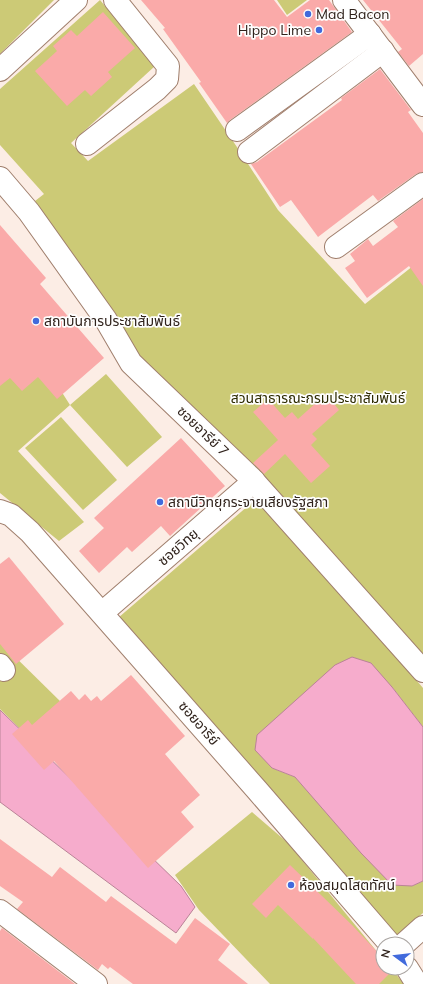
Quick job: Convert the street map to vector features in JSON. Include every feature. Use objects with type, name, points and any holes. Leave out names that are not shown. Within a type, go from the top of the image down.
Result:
[{"type":"street","points":[[0,70],[76,0]]},
{"type":"street","points":[[87,144],[157,89],[167,79],[168,66],[115,0]]},
{"type":"street","points":[[344,0],[423,105]]},
{"type":"street","points":[[237,130],[370,34]]},
{"type":"street","points":[[249,152],[383,51]]},
{"type":"street","name":"ซอยอารีย์ 7","points":[[0,178],[29,212],[106,320],[132,363],[254,481],[423,671]]},
{"type":"street","points":[[336,246],[423,184]]},
{"type":"street","name":"ซอยวิทยุ","points":[[102,614],[254,481]]},
{"type":"street","name":"ซอยอารีย์","points":[[1,510],[11,515],[30,532],[383,936]]},
{"type":"street","points":[[0,911],[96,984]]},
{"type":"street","points":[[413,936],[423,927]]},
{"type":"green space","points":[[0,0],[54,0],[0,54]]},
{"type":"green space","name":"สวนสาธารณะกรมประชาสัมพันธ์","points":[[100,0],[155,66],[71,143],[88,161],[194,84],[278,210],[365,304],[423,258],[423,665],[136,356],[35,201],[44,194],[0,145],[0,89]]},
{"type":"green space","points":[[277,0],[307,0],[287,15]]},
{"type":"green space","points":[[0,295],[70,405],[18,451],[84,522],[59,541],[0,493]]},
{"type":"green space","points":[[106,374],[162,437],[127,467],[70,405]]},
{"type":"green space","points":[[61,417],[117,480],[83,510],[25,448]]},
{"type":"green space","points":[[256,499],[268,504],[423,688],[423,727],[392,687],[272,768],[295,777],[318,802],[412,886],[423,881],[423,913],[397,935],[118,618]]},
{"type":"green space","points":[[0,642],[65,706],[25,734],[0,709]]},
{"type":"green space","points":[[252,812],[288,843],[375,949],[375,976],[398,976],[404,984],[270,984],[199,910],[175,875]]},
{"type":"shaded area","points":[[352,657],[371,663],[423,727],[423,881],[412,886],[392,885],[361,853],[295,777],[272,768],[255,750],[257,735],[335,665]]},
{"type":"shaded area","points":[[0,710],[181,886],[195,907],[176,933],[0,802]]},
{"type":"building","points":[[141,0],[274,0],[287,17],[310,0],[329,0],[352,32],[227,123],[199,83],[201,82],[163,29],[165,28]]},
{"type":"building","points":[[363,0],[423,0],[423,54],[409,66],[398,52],[402,49]]},
{"type":"building","points":[[103,12],[135,48],[108,72],[112,77],[91,96],[85,90],[67,106],[35,71],[57,51],[53,46],[71,30],[77,36]]},
{"type":"building","points":[[380,69],[411,110],[408,112],[423,133],[423,172],[416,174],[378,201],[373,195],[318,237],[291,200],[280,207],[251,164],[257,162],[342,100],[341,98]]},
{"type":"building","points":[[423,199],[423,286],[409,266],[367,298],[345,268],[355,261],[350,254],[368,239],[373,246],[398,227],[393,221]]},
{"type":"building","name":"สถาบันการประชาสัมพันธ์","points":[[0,225],[46,278],[40,284],[104,358],[57,399],[38,377],[22,391],[10,378],[0,386]]},
{"type":"building","points":[[326,394],[339,410],[312,434],[317,439],[311,445],[330,466],[311,483],[285,454],[264,474],[253,463],[278,440],[253,412],[268,399],[285,418],[292,412],[298,419]]},
{"type":"building","name":"สถานีวิทยุกระจายเสียงรัฐสภา","points":[[181,438],[225,486],[170,536],[161,526],[132,552],[127,547],[99,573],[79,551],[104,528],[94,518]]},
{"type":"building","points":[[9,557],[64,624],[16,664],[0,644],[0,564]]},
{"type":"building","points":[[131,675],[185,736],[165,754],[200,795],[181,812],[194,827],[148,868],[54,761],[44,770],[12,734],[28,720],[32,725],[71,691],[79,700],[85,694],[91,701],[97,696],[101,701]]},
{"type":"building","points":[[0,839],[52,877],[60,867],[106,902],[111,896],[176,944],[195,918],[230,944],[218,960],[248,984],[133,984],[110,967],[108,969],[102,964],[98,970],[17,909],[23,902],[0,886]]},
{"type":"building","points":[[290,865],[375,949],[375,976],[387,976],[379,984],[356,984],[313,938],[278,905],[266,918],[252,904]]},
{"type":"building","points":[[2,928],[75,984],[0,984],[0,931]]},
{"type":"place","name":"Mad Bacon","points":[[308,14]]},
{"type":"place","name":"Hippo Lime","points":[[319,30]]},
{"type":"place","name":"สถาบันการประชาสัมพันธ์","points":[[36,321]]},
{"type":"place","name":"สถานีวิทยุกระจายเสียงรัฐสภา","points":[[160,502]]},
{"type":"place","name":"ห้องสมุดโสตทัศน์","points":[[291,885]]}]
